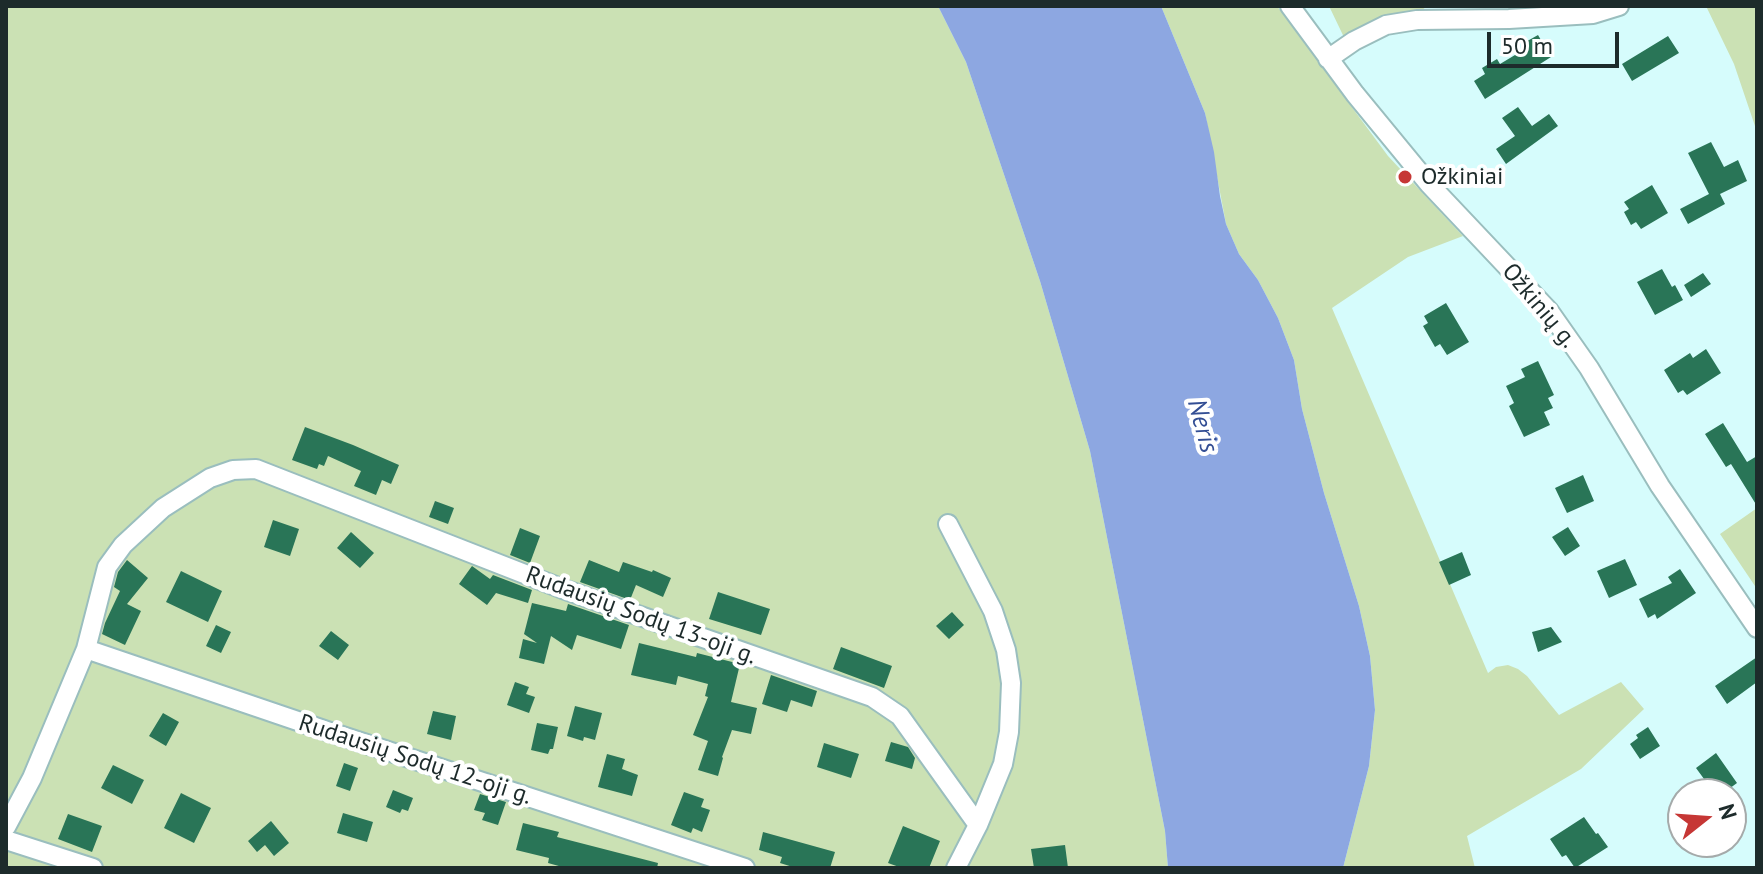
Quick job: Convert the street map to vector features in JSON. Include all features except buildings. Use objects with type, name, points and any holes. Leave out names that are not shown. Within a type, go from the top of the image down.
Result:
[{"type":"street","name":"Ožkinių g.","points":[[1290,6],[1328,59],[1429,184],[1549,311],[1589,368],[1660,486],[1757,628]]},
{"type":"street","points":[[1328,59],[1386,25],[1417,20],[1593,14],[1619,6]]},
{"type":"street","name":"Rudausių Sodų 13-oji g.","points":[[86,649],[107,567],[123,545],[163,508],[210,478],[233,470],[256,469],[563,589],[872,697],[900,716],[978,825]]},
{"type":"street","points":[[948,524],[993,611],[1006,650],[1011,683],[1009,732],[1003,764],[956,868]]},
{"type":"street","points":[[6,827],[32,778],[86,649]]},
{"type":"street","name":"Rudausių Sodų 12-oji g.","points":[[86,649],[745,868]]},
{"type":"street","points":[[6,840],[93,868]]},
{"type":"green space","points":[[6,6],[938,6],[966,62],[1040,281],[1090,451],[1165,831],[1168,868],[6,868]]},
{"type":"green space","points":[[1161,6],[1277,6],[1388,156],[1463,236],[1408,257],[1332,308],[1488,673],[1496,667],[1508,665],[1518,669],[1559,715],[1621,682],[1644,709],[1581,769],[1467,836],[1475,868],[1343,868],[1369,766],[1375,710],[1370,656],[1359,606],[1302,409],[1294,360],[1278,318],[1258,280],[1239,254],[1226,224],[1205,113]]},
{"type":"green space","points":[[1329,6],[1428,6],[1352,54]]},
{"type":"green space","points":[[1706,6],[1757,6],[1757,132],[1734,64]]},
{"type":"green space","points":[[1757,508],[1757,589],[1720,534]]},
{"type":"water","name":"Neris","points":[[938,6],[1161,6],[1205,113],[1226,224],[1239,254],[1258,280],[1278,318],[1294,360],[1302,409],[1359,606],[1370,656],[1375,710],[1369,766],[1343,868],[1168,868],[1165,831],[1090,451],[1040,281],[966,62]]},
{"type":"place","name":"Ožkiniai","points":[[1405,177]]}]
